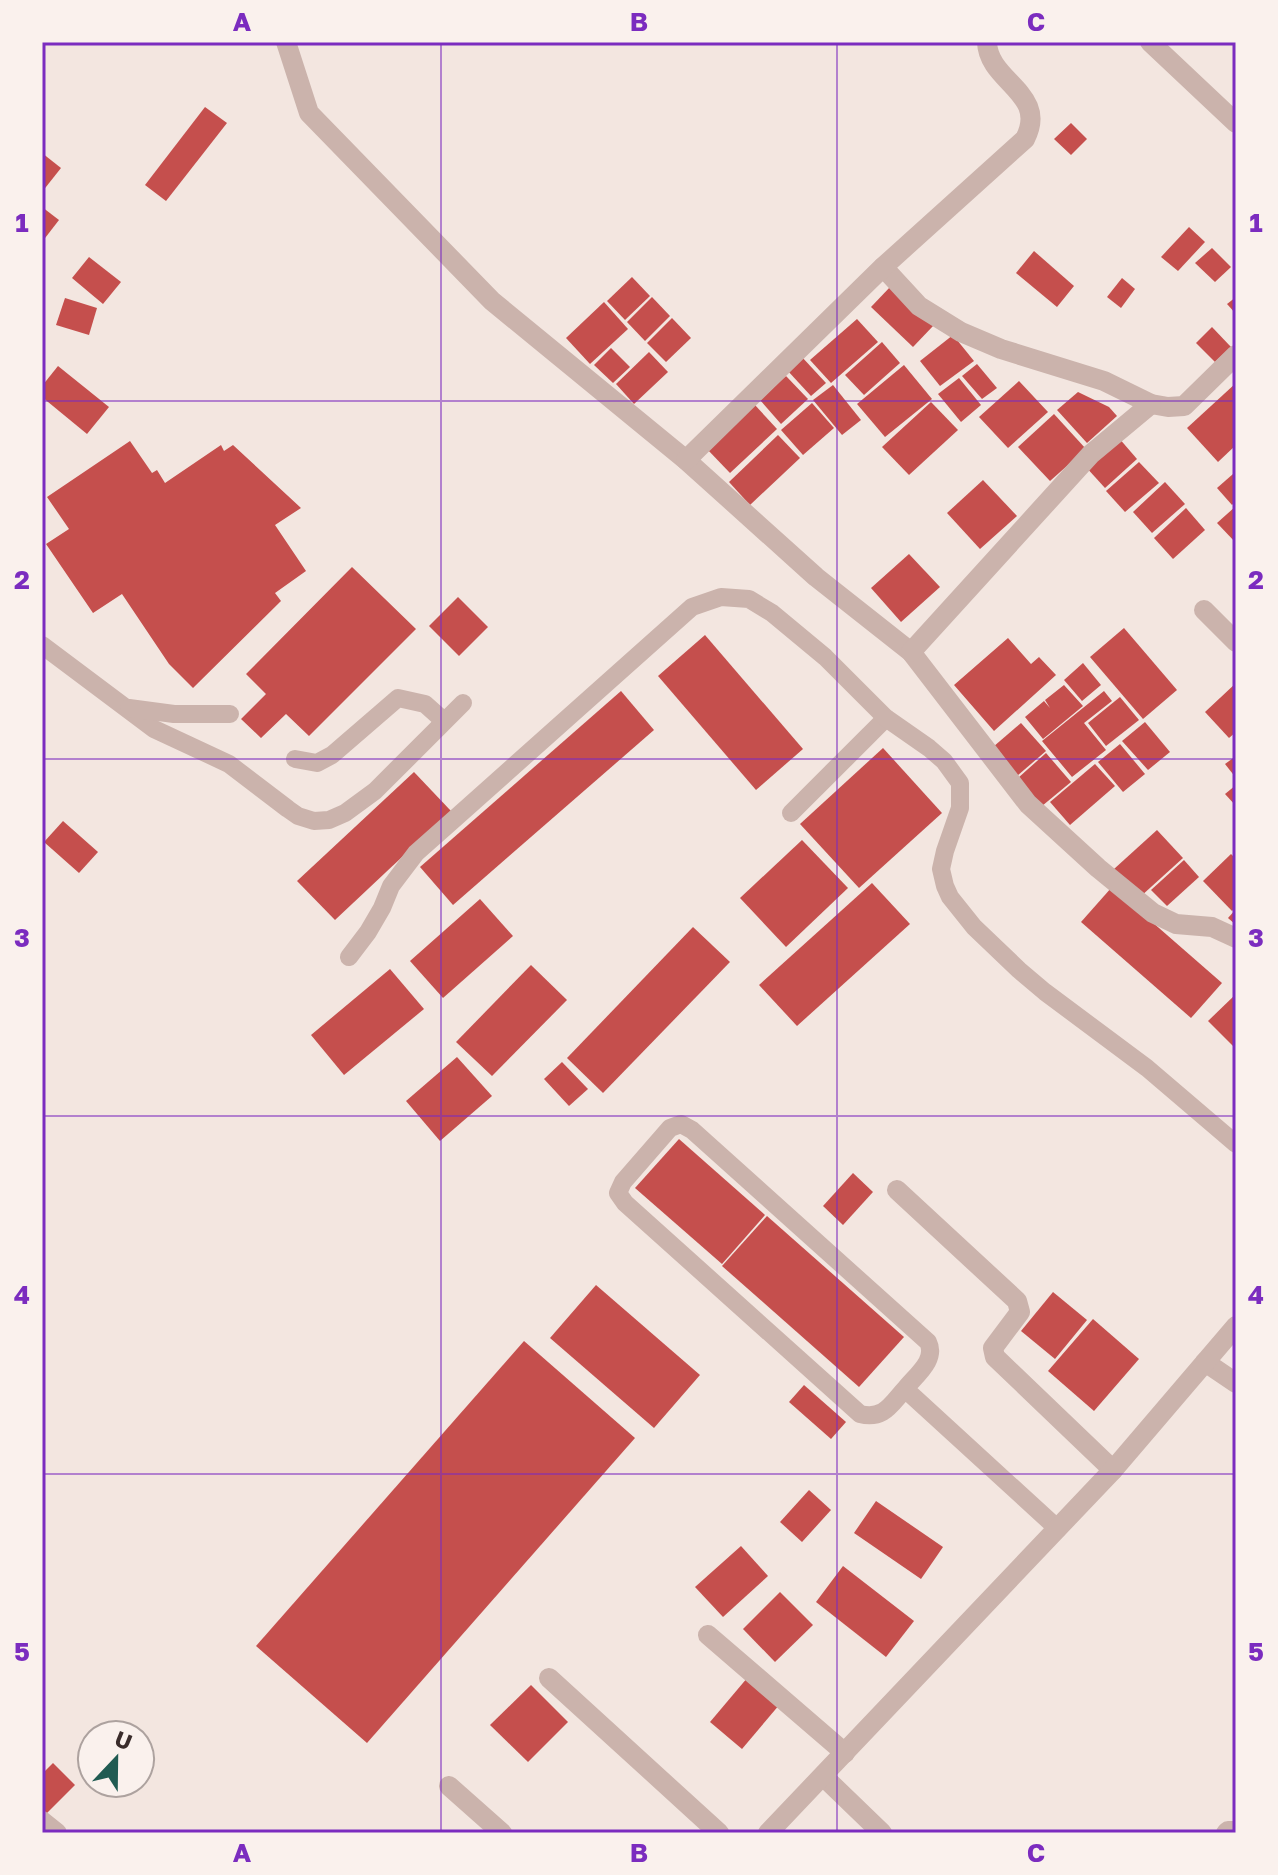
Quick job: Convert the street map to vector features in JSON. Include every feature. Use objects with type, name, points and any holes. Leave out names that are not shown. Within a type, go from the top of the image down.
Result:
[{"type":"street","points":[[286,42],[309,113],[492,301],[686,460],[816,577],[911,652],[1028,804],[1098,868],[1153,913],[1176,924],[1212,927],[1236,938]]},
{"type":"street","points":[[686,460],[883,267],[1025,139],[1032,120],[1031,109],[992,60],[987,42]]},
{"type":"street","points":[[1150,42],[1236,123]]},
{"type":"street","points":[[883,267],[919,306],[961,332],[1001,349],[1104,381],[1151,404],[1184,406],[1236,355]]},
{"type":"street","points":[[911,652],[1091,454],[1151,404]]},
{"type":"street","points":[[1204,610],[1236,642]]},
{"type":"street","points":[[897,1190],[1017,1301],[1020,1312],[993,1348],[995,1357],[1113,1470]]},
{"type":"street","points":[[768,1833],[1113,1470],[1236,1326]]},
{"type":"street","points":[[1205,1362],[1236,1383]]},
{"type":"street","points":[[708,1635],[845,1753]]},
{"type":"street","points":[[549,1678],[719,1833]]},
{"type":"street","points":[[823,1776],[882,1833]]},
{"type":"street","points":[[449,1786],[502,1833]]},
{"type":"street","points":[[42,1821],[57,1833]]},
{"type":"street","points":[[1226,1833],[1236,1831]]},
{"type":"lane","points":[[349,957],[368,932],[391,886],[416,853],[692,607],[721,597],[749,599],[772,613],[825,657],[886,718],[937,754],[960,783],[960,808],[941,869],[950,897],[974,927],[1045,992],[1147,1068],[1236,1144]]},
{"type":"lane","points":[[42,645],[154,729],[229,764],[298,816],[314,821],[329,820],[345,813],[375,791],[463,703]]},
{"type":"lane","points":[[295,759],[317,763],[332,755],[398,698],[425,704],[444,721]]},
{"type":"lane","points":[[126,708],[174,714],[230,714]]},
{"type":"lane","points":[[791,813],[886,718]]},
{"type":"lane","points":[[681,1124],[692,1130],[928,1342],[930,1360],[905,1389],[882,1414],[871,1417],[860,1414],[625,1203],[618,1193],[623,1182],[670,1128],[681,1124]]},
{"type":"lane","points":[[905,1389],[1058,1529]]},
{"type":"building","points":[[205,107],[227,123],[166,201],[145,185]]},
{"type":"building","points":[[1071,123],[1087,139],[1071,155],[1054,139]]},
{"type":"building","points":[[42,153],[61,168],[42,192]]},
{"type":"building","points":[[42,207],[59,220],[42,242]]},
{"type":"building","points":[[1189,227],[1205,242],[1178,271],[1161,257]]},
{"type":"building","points":[[1212,248],[1231,267],[1215,282],[1195,263]]},
{"type":"building","points":[[1034,251],[1074,286],[1057,307],[1016,273]]},
{"type":"building","points":[[89,257],[121,282],[103,304],[72,278]]},
{"type":"building","points":[[632,277],[650,296],[625,320],[607,301]]},
{"type":"building","points":[[1122,278],[1135,289],[1121,308],[1107,297]]},
{"type":"building","points":[[891,286],[934,325],[913,347],[871,307]]},
{"type":"building","points":[[652,297],[670,316],[645,341],[627,322]]},
{"type":"building","points":[[1236,297],[1236,314],[1227,304]]},
{"type":"building","points":[[65,298],[97,308],[89,335],[56,325]]},
{"type":"building","points":[[604,302],[628,329],[590,364],[566,338]]},
{"type":"building","points":[[672,318],[691,338],[666,362],[647,343]]},
{"type":"building","points":[[857,319],[878,342],[831,383],[810,360]]},
{"type":"building","points":[[1212,327],[1231,347],[1215,362],[1196,343]]},
{"type":"building","points":[[953,335],[974,361],[940,386],[920,361]]},
{"type":"building","points":[[882,342],[900,363],[864,395],[845,375]]},
{"type":"building","points":[[611,348],[630,367],[613,383],[594,365]]},
{"type":"building","points":[[649,352],[668,372],[634,404],[616,384]]},
{"type":"building","points":[[801,356],[826,383],[811,396],[787,370]]},
{"type":"building","points":[[977,364],[997,388],[982,399],[962,376]]},
{"type":"building","points":[[904,365],[932,399],[885,437],[857,404]]},
{"type":"building","points":[[58,366],[109,407],[87,434],[42,397],[42,386]]},
{"type":"building","points":[[786,376],[808,399],[781,424],[760,400]]},
{"type":"building","points":[[959,378],[981,405],[961,422],[938,394]]},
{"type":"building","points":[[1019,381],[1048,412],[1008,448],[979,417]]},
{"type":"building","points":[[1236,383],[1236,445],[1218,462],[1187,428]]},
{"type":"building","points":[[833,385],[861,420],[842,435],[813,400]]},
{"type":"building","points":[[1078,392],[1109,407],[1117,416],[1087,443],[1057,410]]},
{"type":"building","points":[[931,402],[958,430],[909,475],[882,447]]},
{"type":"building","points":[[812,403],[834,428],[803,455],[781,430]]},
{"type":"building","points":[[754,404],[777,429],[730,473],[706,448]]},
{"type":"building","points":[[1054,414],[1086,449],[1050,481],[1018,447]]},
{"type":"building","points":[[778,435],[800,458],[750,505],[729,482]]},
{"type":"building","points":[[1118,437],[1137,459],[1105,488],[1085,466]]},
{"type":"building","points":[[130,441],[152,473],[157,470],[165,483],[221,445],[224,451],[233,445],[301,508],[275,525],[306,571],[275,593],[281,601],[193,688],[169,664],[122,594],[93,613],[46,544],[69,529],[47,497]]},
{"type":"building","points":[[1139,462],[1159,483],[1125,512],[1106,491]]},
{"type":"building","points":[[1233,474],[1236,477],[1236,501],[1232,505],[1217,488]]},
{"type":"building","points":[[983,480],[1017,516],[980,549],[947,513]]},
{"type":"building","points":[[1165,482],[1185,504],[1152,533],[1133,512]]},
{"type":"building","points":[[1236,506],[1236,543],[1217,523]]},
{"type":"building","points":[[1186,508],[1205,530],[1173,559],[1154,538]]},
{"type":"building","points":[[909,554],[940,587],[901,622],[871,588]]},
{"type":"building","points":[[352,567],[416,629],[309,736],[286,714],[261,738],[241,719],[266,694],[246,674]]},
{"type":"building","points":[[458,597],[488,627],[459,656],[429,626]]},
{"type":"building","points":[[1124,628],[1177,690],[1143,719],[1090,657]]},
{"type":"building","points":[[705,635],[803,749],[756,790],[658,676]]},
{"type":"building","points":[[1008,638],[1031,664],[1039,657],[1056,675],[994,731],[954,685]]},
{"type":"building","points":[[1083,663],[1101,685],[1082,701],[1064,680]]},
{"type":"building","points":[[1236,683],[1236,732],[1229,738],[1205,712]]},
{"type":"building","points":[[1064,685],[1083,706],[1043,739],[1025,717],[1044,701],[1050,708],[1045,700]]},
{"type":"building","points":[[621,691],[654,730],[453,905],[420,867]]},
{"type":"building","points":[[1104,691],[1112,701],[1084,723],[1106,750],[1072,777],[1042,741]]},
{"type":"building","points":[[1120,697],[1139,720],[1106,746],[1088,723]]},
{"type":"building","points":[[1145,722],[1170,752],[1148,770],[1122,741]]},
{"type":"building","points":[[1021,723],[1046,751],[1017,776],[993,747]]},
{"type":"building","points":[[1120,744],[1145,774],[1123,792],[1098,762]]},
{"type":"building","points":[[883,748],[942,813],[859,888],[800,824]]},
{"type":"building","points":[[1046,753],[1071,782],[1042,806],[1018,778]]},
{"type":"building","points":[[1236,756],[1236,778],[1225,764]]},
{"type":"building","points":[[1095,764],[1115,786],[1070,825],[1050,802]]},
{"type":"building","points":[[414,772],[451,811],[335,920],[297,881]]},
{"type":"building","points":[[1236,785],[1236,806],[1225,794]]},
{"type":"building","points":[[63,821],[98,852],[79,873],[44,842]]},
{"type":"building","points":[[1157,830],[1183,858],[1140,897],[1114,869]]},
{"type":"building","points":[[802,840],[848,888],[786,947],[740,898]]},
{"type":"building","points":[[1231,854],[1236,859],[1236,907],[1232,911],[1203,881]]},
{"type":"building","points":[[1184,860],[1199,877],[1167,906],[1151,890]]},
{"type":"building","points":[[872,883],[910,924],[797,1026],[759,985]]},
{"type":"building","points":[[1112,887],[1222,983],[1191,1018],[1081,922]]},
{"type":"building","points":[[480,899],[513,936],[443,998],[410,961]]},
{"type":"building","points":[[1236,909],[1236,925],[1228,918]]},
{"type":"building","points":[[693,927],[730,962],[603,1093],[567,1058]]},
{"type":"building","points":[[531,965],[567,1000],[492,1076],[456,1042]]},
{"type":"building","points":[[390,969],[424,1009],[344,1075],[311,1035]]},
{"type":"building","points":[[1236,994],[1236,1049],[1208,1021]]},
{"type":"building","points":[[457,1057],[492,1096],[440,1141],[406,1101]]},
{"type":"building","points":[[562,1062],[588,1089],[569,1106],[544,1079]]},
{"type":"building","points":[[679,1139],[765,1215],[722,1264],[635,1188]]},
{"type":"building","points":[[853,1173],[873,1192],[843,1225],[823,1206]]},
{"type":"building","points":[[767,1216],[904,1337],[859,1387],[722,1266]]},
{"type":"building","points":[[596,1285],[700,1375],[654,1428],[550,1338]]},
{"type":"building","points":[[1053,1292],[1087,1320],[1055,1359],[1021,1331]]},
{"type":"building","points":[[1093,1319],[1139,1359],[1094,1411],[1048,1371]]},
{"type":"building","points":[[524,1341],[635,1438],[367,1743],[256,1646]]},
{"type":"building","points":[[804,1385],[846,1422],[831,1439],[789,1402]]},
{"type":"building","points":[[809,1490],[831,1510],[802,1542],[780,1522]]},
{"type":"building","points":[[876,1501],[943,1547],[921,1579],[854,1533]]},
{"type":"building","points":[[741,1546],[768,1576],[723,1617],[695,1587]]},
{"type":"building","points":[[843,1566],[914,1621],[886,1657],[816,1602]]},
{"type":"building","points":[[780,1592],[813,1625],[775,1662],[743,1629]]},
{"type":"building","points":[[748,1677],[780,1704],[742,1749],[710,1722]]},
{"type":"building","points":[[531,1685],[568,1722],[528,1762],[490,1725]]},
{"type":"building","points":[[53,1763],[75,1785],[46,1814],[42,1809],[42,1774]]}]
